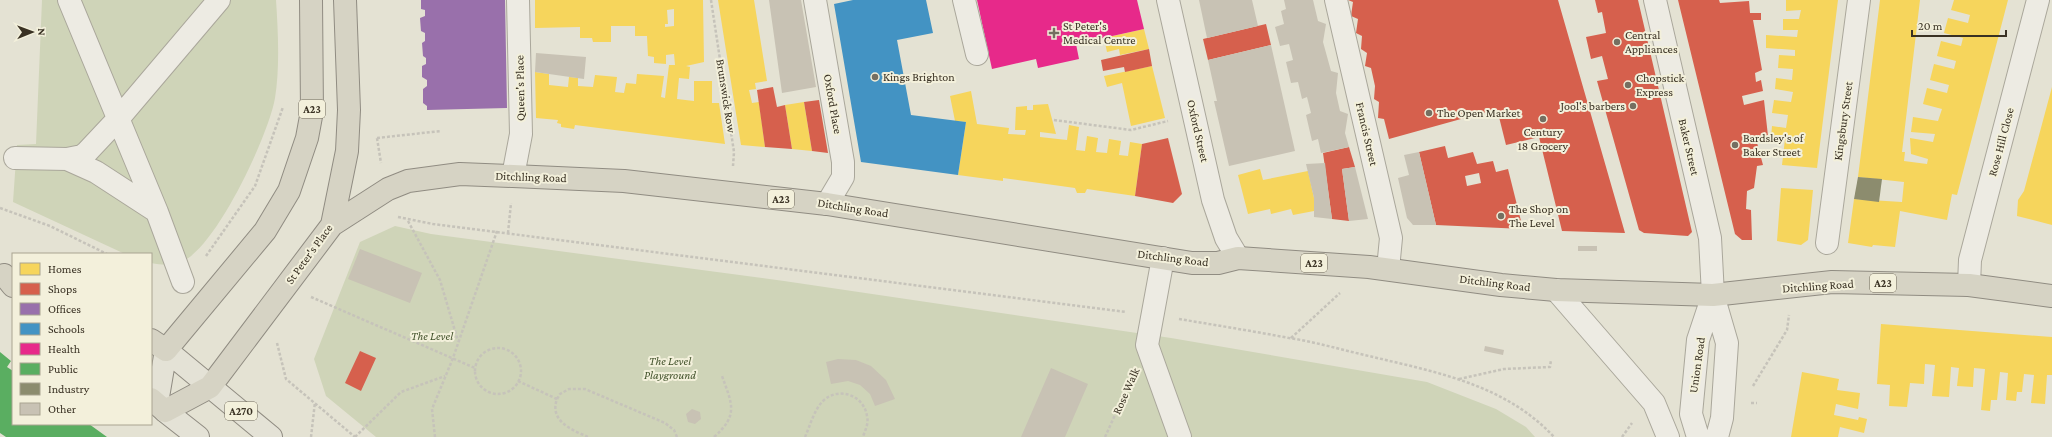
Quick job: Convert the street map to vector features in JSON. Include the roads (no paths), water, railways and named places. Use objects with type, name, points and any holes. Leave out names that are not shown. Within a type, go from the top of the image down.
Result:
[{"type":"highway","name":"A23","points":[[159,345],[265,231],[289,191],[300,160],[312,111],[311,0]]},
{"type":"highway","name":"St Peter's Place","points":[[158,404],[210,386],[332,225],[347,151],[349,110],[345,0]]},
{"type":"highway","name":"Ditchling Road","points":[[332,225],[388,189],[408,181],[460,174],[513,176],[624,181],[827,204],[1192,263],[1211,263],[1238,258],[1378,268],[1501,285],[1556,290],[1713,295],[1832,282],[1969,286],[2052,296]]},
{"type":"main road","name":"A270","points":[[159,345],[271,437]]},
{"type":"main road","points":[[159,345],[158,404],[198,437]]},
{"type":"street","points":[[69,0],[156,212],[183,282]]},
{"type":"street","points":[[15,158],[67,159],[82,156],[118,119],[218,0]]},
{"type":"street","name":"Queen's Place","points":[[513,176],[521,134],[518,0]]},
{"type":"street","name":"Oxford Place","points":[[815,0],[843,162],[843,177],[827,204]]},
{"type":"street","points":[[964,0],[977,54]]},
{"type":"street","name":"Oxford Street","points":[[1168,0],[1213,200],[1226,238],[1238,258]]},
{"type":"street","name":"Francis Street","points":[[1336,0],[1390,238],[1378,268]]},
{"type":"street","name":"Baker Street","points":[[1655,0],[1710,238],[1713,295]]},
{"type":"street","name":"Kingsbury Street","points":[[1827,242],[1859,0]]},
{"type":"street","name":"Rose Hill Close","points":[[1969,286],[1970,260],[2038,0]]},
{"type":"street","points":[[67,159],[101,175],[156,212]]},
{"type":"street","points":[[1163,258],[1147,345],[1180,437]]},
{"type":"street","points":[[1556,290],[1654,403],[1668,437]]},
{"type":"street","name":"Union Road","points":[[1698,437],[1691,414],[1698,340],[1713,295]]},
{"type":"street","name":"Union Road","points":[[1713,295],[1727,343],[1722,418],[1717,437]]},
{"type":"place","name":"St Peter's Medical Centre","points":[[1054,33]]},
{"type":"place","name":"Central Appliances","points":[[1617,42]]},
{"type":"place","name":"Kings Brighton","points":[[875,77]]},
{"type":"place","name":"Chopstick Express","points":[[1628,85]]},
{"type":"place","name":"Jool's barbers","points":[[1633,106]]},
{"type":"place","name":"The Open Market","points":[[1429,113]]},
{"type":"place","name":"Century 18 Grocery","points":[[1543,119]]},
{"type":"place","name":"Bardsley's of Baker Street","points":[[1735,145]]},
{"type":"place","name":"The Shop on The Level","points":[[1501,216]]},
{"type":"park label","name":"The Level","points":[[432,336]]},
{"type":"park label","name":"The Level Playground","points":[[670,368]]}]
